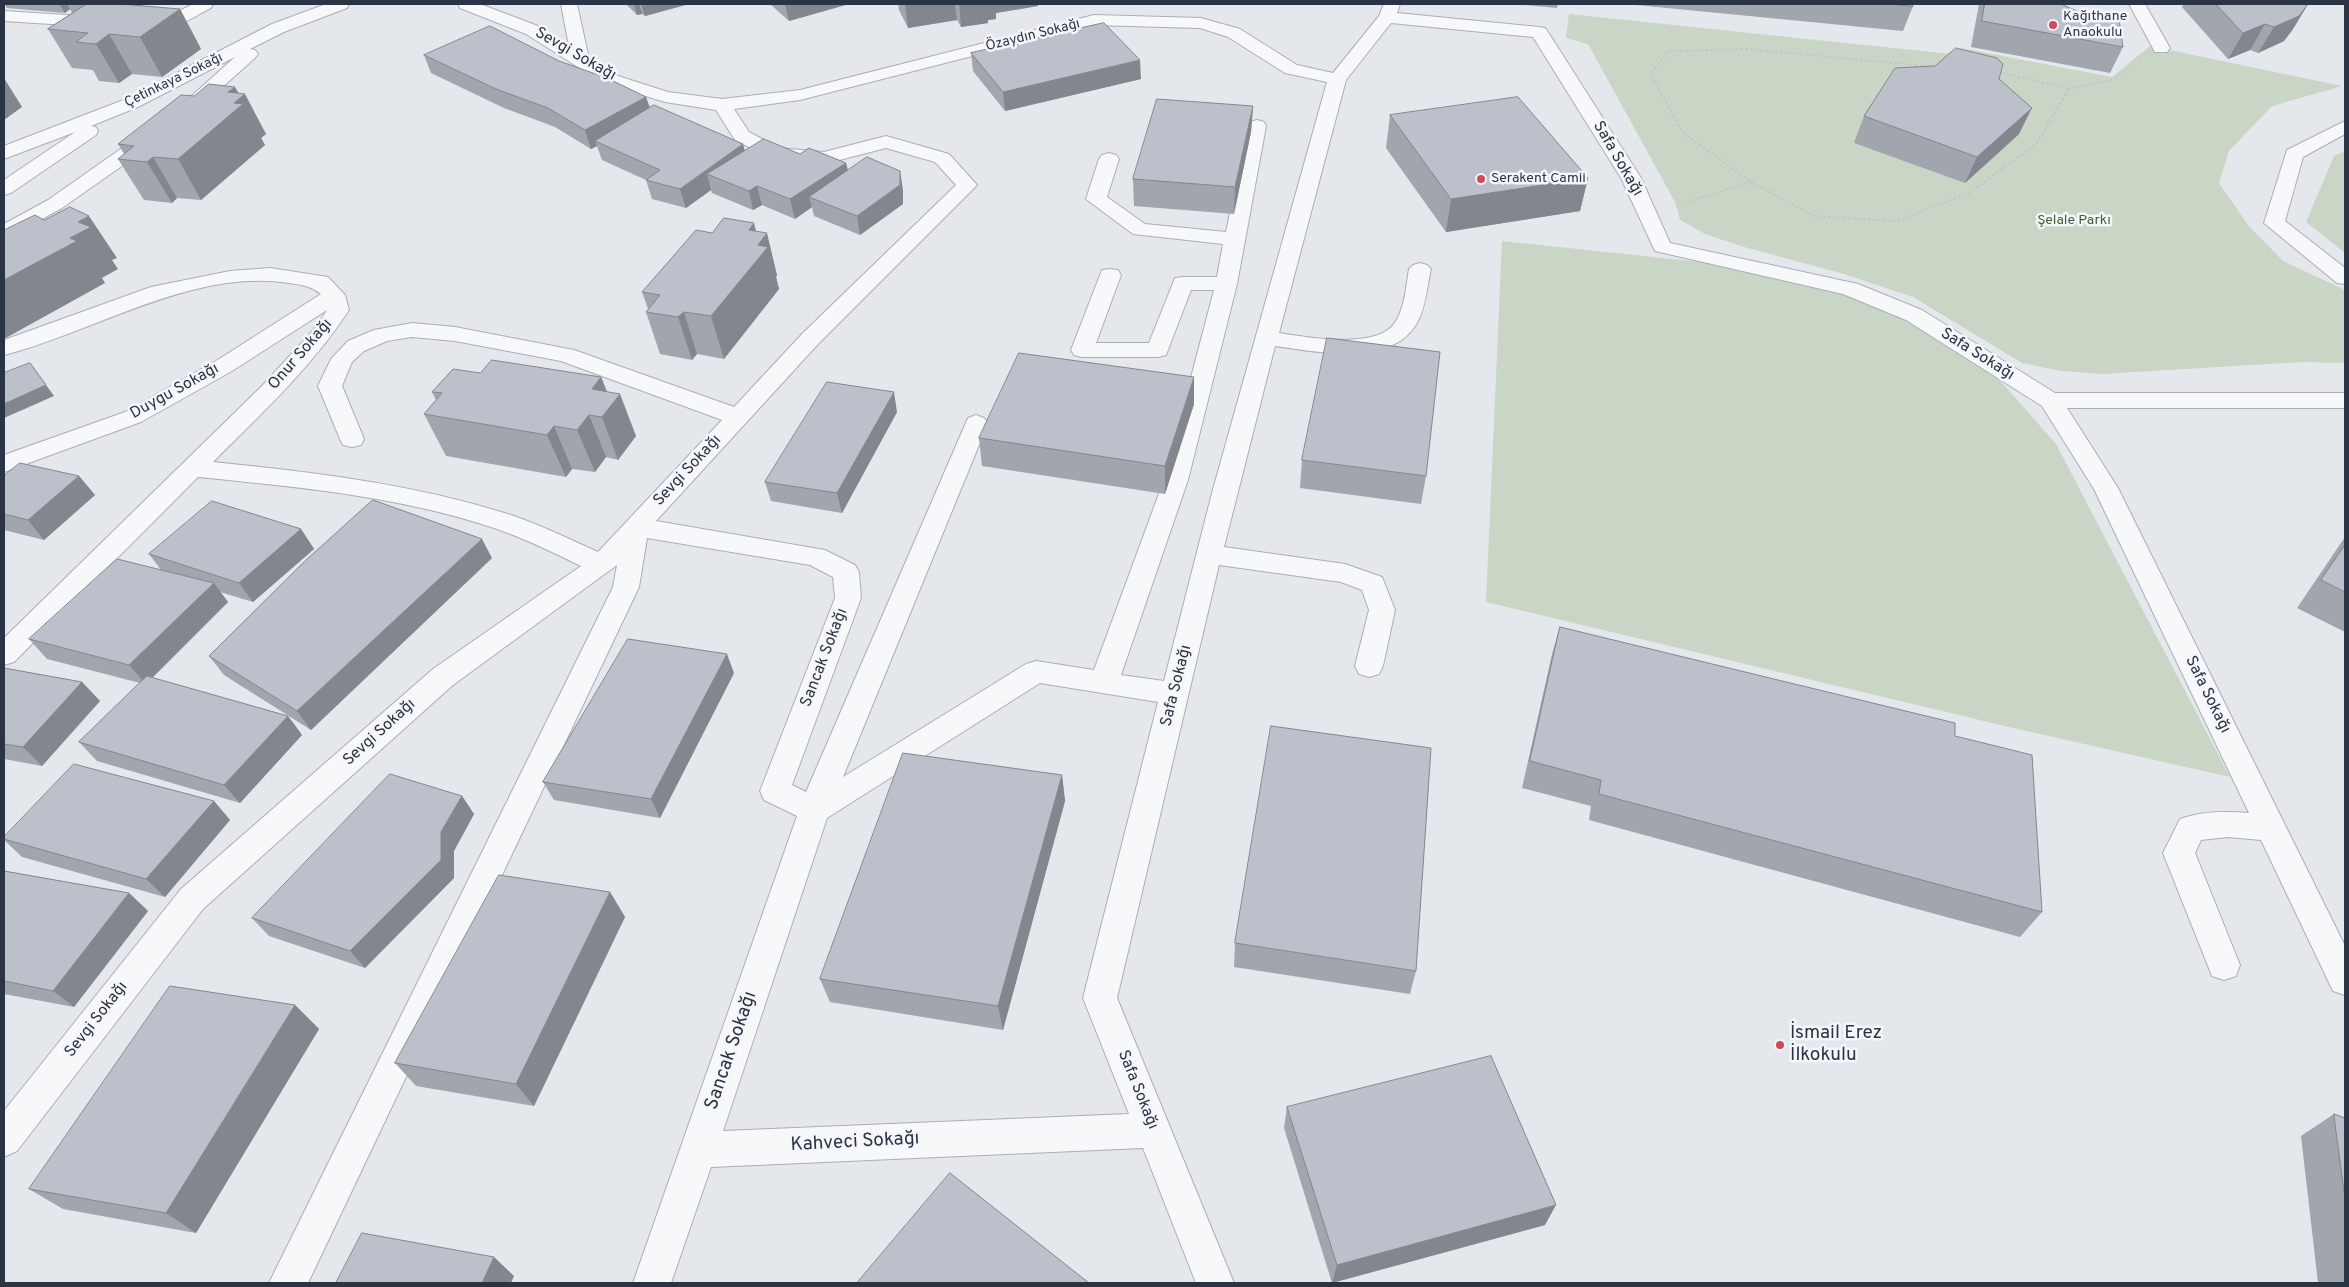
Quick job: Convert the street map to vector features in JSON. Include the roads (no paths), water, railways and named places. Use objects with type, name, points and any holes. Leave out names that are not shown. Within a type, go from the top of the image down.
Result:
[{"type":"street","points":[[132,23],[168,24],[204,4]]},
{"type":"street","name":"Çetinkaya Sokağı","points":[[4,153],[132,103],[278,28],[341,4]]},
{"type":"street","name":"Sevgi Sokağı","points":[[4,1139],[192,899],[443,677],[602,564],[811,338],[967,185],[942,158],[886,142],[824,158],[775,153],[742,136],[722,105],[665,96],[609,78],[532,30],[466,4]]},
{"type":"street","points":[[569,4],[581,61]]},
{"type":"street","points":[[2137,4],[2161,48]]},
{"type":"street","points":[[1337,79],[1390,10]]},
{"type":"street","name":"Safa Sokağı","points":[[1390,10],[1540,32],[1631,178],[1662,247],[1859,293],[1914,315],[2050,401],[2106,488],[2345,980]]},
{"type":"street","points":[[4,16],[115,23]]},
{"type":"street","name":"Özaydın Sokağı","points":[[722,105],[800,95],[1094,20],[1201,23],[1234,33],[1291,69],[1337,79]]},
{"type":"street","points":[[4,232],[55,204],[167,125],[278,28]]},
{"type":"street","name":"Safa Sokağı","points":[[1215,1283],[1100,998],[1209,554],[1337,79]]},
{"type":"street","points":[[4,189],[132,103]]},
{"type":"street","points":[[1104,683],[1176,480],[1226,284],[1257,126]]},
{"type":"street","points":[[2345,127],[2294,154],[2274,223],[2345,278]]},
{"type":"street","points":[[1109,159],[1096,199],[1140,230],[1235,239]]},
{"type":"street","points":[[1266,338],[1329,345],[1369,346],[1398,333],[1412,310],[1420,269]]},
{"type":"street","name":"Onur Sokağı","points":[[4,348],[159,292],[230,277],[270,274],[320,282],[334,295],[338,310],[325,330],[270,391],[4,655]]},
{"type":"street","points":[[1110,275],[1082,350],[1158,350],[1182,283],[1226,284]]},
{"type":"street","name":"Duygu Sokağı","points":[[4,464],[134,417],[224,366],[334,295]]},
{"type":"street","points":[[352,439],[330,386],[342,360],[356,346],[382,335],[412,330],[455,334],[566,355],[738,417]]},
{"type":"street","points":[[2050,401],[2345,400]]},
{"type":"street","name":"Sancak Sokağı","points":[[698,1150],[814,810],[976,423]]},
{"type":"street","points":[[192,468],[253,474],[396,494],[502,521],[602,564]]},
{"type":"street","points":[[288,1283],[626,587],[636,527]]},
{"type":"street","name":"Sancak Sokağı","points":[[636,527],[816,558],[846,572],[848,598],[775,791],[814,810]]},
{"type":"street","points":[[1209,554],[1345,574],[1373,584],[1382,610],[1370,666]]},
{"type":"street","points":[[814,810],[1036,672],[1175,694]]},
{"type":"street","points":[[2224,965],[2179,853],[2191,828],[2228,824],[2271,828]]},
{"type":"street","name":"Kahveci Sokağı","points":[[698,1150],[1153,1130]]},
{"type":"street","points":[[652,1283],[698,1150]]},
{"type":"place","name":"Kağıthane Anaokulu","points":[[2053,25]]},
{"type":"place","name":"Serakent Camii","points":[[1481,179]]},
{"type":"place","name":"İsmail Erez İlkokulu","points":[[1780,1045]]},
{"type":"park label","name":"Şelale Parkı","points":[[2074,221]]}]
